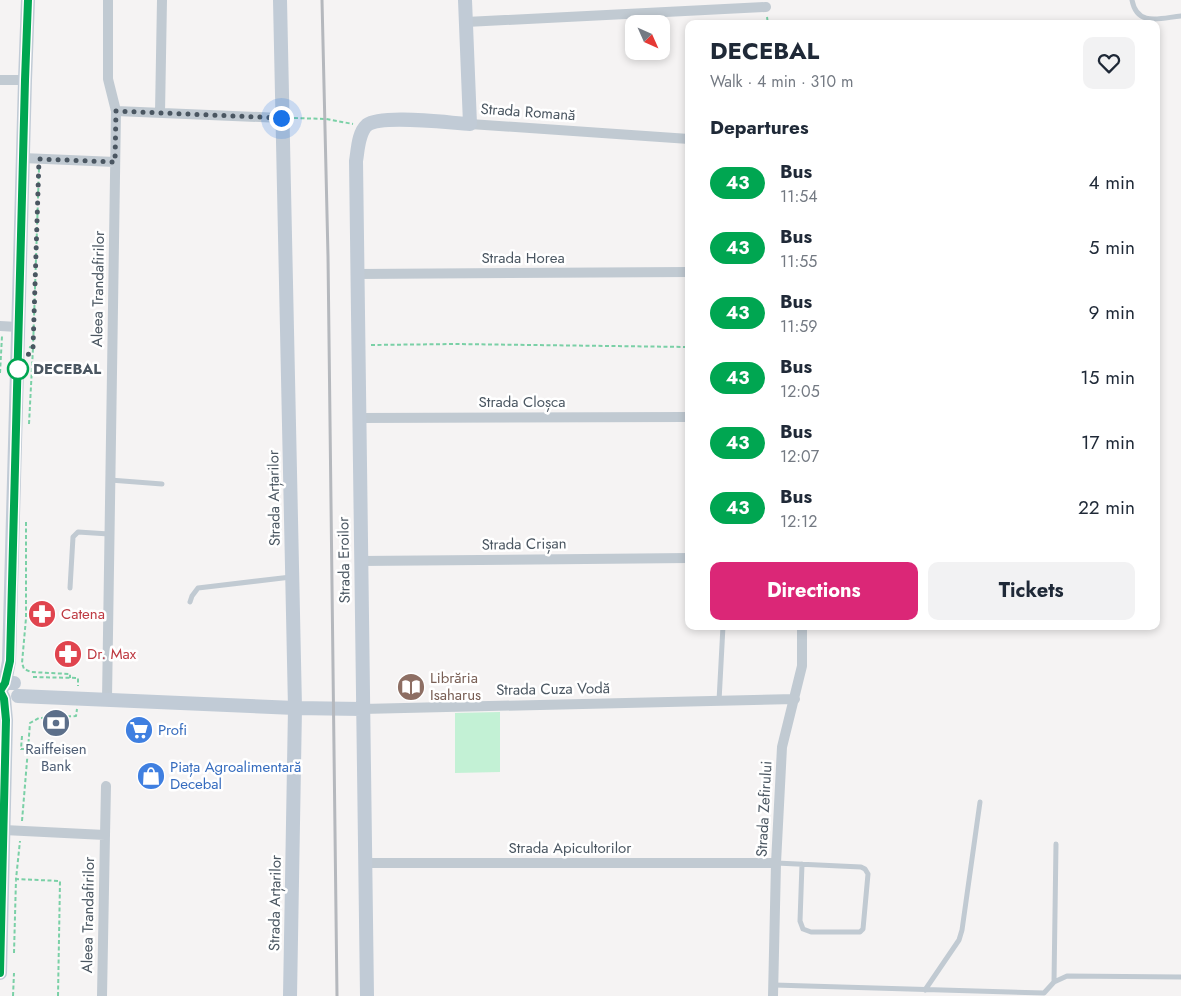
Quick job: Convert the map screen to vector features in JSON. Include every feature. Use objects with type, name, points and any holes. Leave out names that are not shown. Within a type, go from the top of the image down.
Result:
[{"type":"street","points":[[0,973],[9,878],[4,830],[6,720],[10,661],[28,0]]},
{"type":"street","name":"Aleea Trandafirilor","points":[[105,699],[110,534],[116,111],[108,79],[108,0]]},
{"type":"street","points":[[160,113],[162,0]]},
{"type":"street","name":"Strada Arțarilor","points":[[280,0],[295,708],[290,996]]},
{"type":"street","points":[[465,0],[470,124]]},
{"type":"street","points":[[466,22],[766,7]]},
{"type":"street","points":[[0,80],[25,80]]},
{"type":"street","points":[[116,111],[281,118]]},
{"type":"street","name":"Strada Romană","points":[[366,126],[376,121],[398,120],[685,139]]},
{"type":"street","name":"Strada Eroilor","points":[[366,126],[360,138],[356,161],[367,996]]},
{"type":"street","points":[[23,158],[115,162]]},
{"type":"street","name":"Strada Horea","points":[[357,274],[685,272]]},
{"type":"street","points":[[1,326],[18,328]]},
{"type":"street","name":"Strada Cloșca","points":[[358,418],[685,417]]},
{"type":"street","name":"Strada Crișan","points":[[360,561],[685,558]]},
{"type":"street","name":"Strada Zefirului","points":[[773,991],[776,863],[782,747],[802,666],[802,630]]},
{"type":"street","name":"Strada Cuza Vodă","points":[[8,691],[105,699],[295,708],[362,709],[795,699]]},
{"type":"street","name":"Aleea Trandafirilor","points":[[102,996],[106,786]]},
{"type":"street","name":"Aleea Trandafirilor","points":[[4,830],[105,835]]},
{"type":"street","name":"Strada Apicultorilor","points":[[364,863],[776,863]]},
{"type":"lane","points":[[1132,0],[1138,16],[1145,19],[1181,16]]},
{"type":"lane","points":[[110,480],[162,484]]},
{"type":"lane","points":[[70,588],[73,537],[78,532],[110,534]]},
{"type":"lane","points":[[190,602],[198,588],[292,577]]},
{"type":"lane","points":[[720,701],[723,630]]},
{"type":"lane","points":[[925,990],[959,940],[962,930],[980,802]]},
{"type":"lane","points":[[1054,982],[1056,844]]},
{"type":"lane","points":[[776,863],[802,864],[860,867],[865,869],[868,874],[863,929],[860,932],[810,932],[803,929],[800,922],[802,864]]},
{"type":"lane","points":[[773,991],[925,990],[1045,995],[1054,982],[1068,976],[1181,977]]},
{"type":"path","points":[[281,118],[326,119],[366,126]]},
{"type":"path","points":[[29,425],[39,159]]},
{"type":"path","points":[[0,373],[1,326]]},
{"type":"path","points":[[358,345],[455,344],[685,348]]},
{"type":"path","points":[[18,347],[33,348]]},
{"type":"path","points":[[26,522],[26,618],[22,662],[24,669],[31,672],[70,674],[70,678]]},
{"type":"path","points":[[14,957],[9,878],[21,830],[30,723],[39,718],[76,716],[78,696],[78,678],[33,677]]},
{"type":"path","points":[[22,736],[22,749],[28,749]]},
{"type":"path","points":[[9,878],[60,881],[58,996]]},
{"type":"path","points":[[13,996],[14,967]]},
{"type":"green space","points":[[500,712],[500,772],[455,773],[455,713]]},
{"type":"railway","points":[[322,0],[328,256],[337,996]]},
{"type":"bus line","name":"43","points":[[0,973],[6,720],[4,699],[0,691],[5,683],[10,661],[28,0]]},
{"type":"place","name":"DECEBAL","points":[[18,369]]},
{"type":"place","name":"Catena","points":[[42,614]]},
{"type":"place","name":"Dr. Max","points":[[68,654]]},
{"type":"place","name":"Librăria Isaharus","points":[[411,687]]},
{"type":"place","name":"Raiffeisen Bank","points":[[56,723]]},
{"type":"place","name":"Profi","points":[[139,730]]},
{"type":"place","name":"Piața Agroalimentară Decebal","points":[[151,776]]},
{"type":"route","points":[[18,369],[33,348],[39,159],[115,162],[116,111],[281,118]]}]
